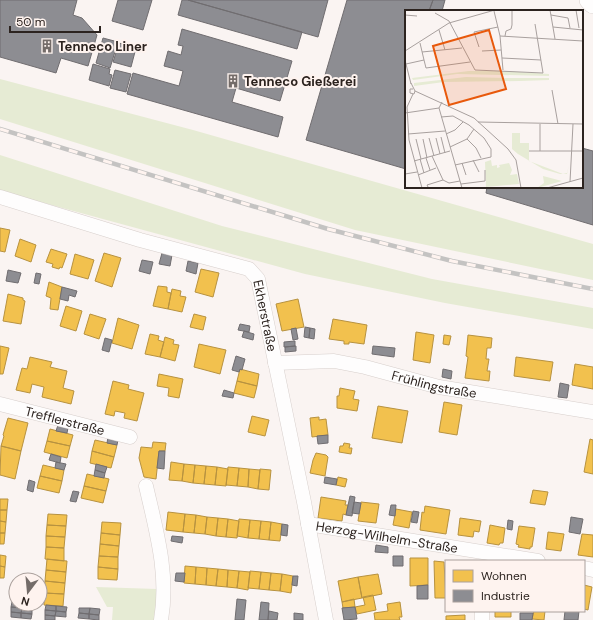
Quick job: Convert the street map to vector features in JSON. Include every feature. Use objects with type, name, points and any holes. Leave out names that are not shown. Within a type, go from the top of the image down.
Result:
[{"type":"main road","points":[[589,0],[593,4]]},
{"type":"street","name":"Ekherstraße","points":[[0,197],[140,240],[249,269],[258,279],[326,620]]},
{"type":"street","name":"Frühlingstraße","points":[[275,363],[339,362],[365,366],[439,387],[593,412]]},
{"type":"street","name":"Trefflerstraße","points":[[0,404],[130,437]]},
{"type":"street","points":[[146,486],[162,561],[163,585],[161,620]]},
{"type":"street","name":"Herzog-Wilhelm-Straße","points":[[308,524],[480,556],[526,560]]},
{"type":"green space","points":[[0,79],[193,130],[593,244],[593,280],[355,230],[0,119]]},
{"type":"green space","points":[[0,155],[222,226],[432,279],[593,308],[593,329],[445,303],[305,274],[0,191]]},
{"type":"green space","points":[[96,587],[157,589],[155,620],[112,620],[113,607],[107,607]]},
{"type":"building: Wohnen","points":[[0,228],[10,230],[5,252],[0,251]]},
{"type":"building: Wohnen","points":[[20,239],[36,245],[31,262],[15,256]]},
{"type":"building: Wohnen","points":[[51,249],[67,254],[62,268],[60,267],[59,269],[52,267],[53,264],[46,262]]},
{"type":"building: Wohnen","points":[[104,253],[121,258],[112,287],[95,281]]},
{"type":"building: Wohnen","points":[[75,254],[94,260],[88,279],[70,274]]},
{"type":"building: Wohnen","points":[[201,269],[219,273],[213,297],[195,292]]},
{"type":"building: Wohnen","points":[[49,282],[62,287],[58,310],[50,309],[51,298],[46,296]]},
{"type":"building: Wohnen","points":[[158,286],[167,287],[167,292],[171,293],[168,309],[153,306]]},
{"type":"building: Wohnen","points":[[172,289],[181,291],[180,296],[186,297],[182,312],[168,309]]},
{"type":"building: Wohnen","points":[[8,294],[23,298],[25,301],[21,324],[3,321]]},
{"type":"building: Wohnen","points":[[298,299],[304,327],[282,331],[276,304]]},
{"type":"building: Wohnen","points":[[66,306],[82,311],[76,331],[60,326]]},
{"type":"building: Wohnen","points":[[90,314],[106,319],[99,339],[84,334]]},
{"type":"building: Wohnen","points":[[194,314],[206,317],[203,330],[190,327]]},
{"type":"building: Wohnen","points":[[118,318],[139,325],[132,349],[112,343]]},
{"type":"building: Wohnen","points":[[333,319],[367,325],[364,344],[349,342],[349,344],[344,344],[344,341],[329,339]]},
{"type":"building: Wohnen","points":[[416,332],[434,335],[430,363],[413,360]]},
{"type":"building: Wohnen","points":[[150,334],[159,336],[158,340],[164,342],[160,357],[145,354]]},
{"type":"building: Wohnen","points":[[444,335],[451,336],[449,345],[443,344]]},
{"type":"building: Wohnen","points":[[468,335],[492,338],[491,348],[487,348],[486,359],[489,359],[487,371],[490,371],[489,381],[465,378],[468,357],[466,356]]},
{"type":"building: Wohnen","points":[[165,337],[174,340],[173,344],[179,345],[175,361],[160,357]]},
{"type":"building: Wohnen","points":[[199,344],[226,350],[220,374],[194,367]]},
{"type":"building: Wohnen","points":[[0,346],[9,348],[3,374],[0,374]]},
{"type":"building: Wohnen","points":[[30,357],[52,362],[50,367],[67,371],[63,388],[74,391],[71,404],[42,397],[44,387],[32,384],[30,393],[16,390],[22,368],[27,369]]},
{"type":"building: Wohnen","points":[[516,357],[553,362],[550,381],[514,376]]},
{"type":"building: Wohnen","points":[[575,364],[593,367],[593,389],[572,385]]},
{"type":"building: Wohnen","points":[[240,369],[259,374],[257,386],[237,381]]},
{"type":"building: Wohnen","points":[[159,374],[183,379],[179,398],[168,396],[169,388],[157,386]]},
{"type":"building: Wohnen","points":[[113,381],[129,385],[128,389],[144,393],[137,421],[124,418],[125,413],[115,411],[114,416],[105,414]]},
{"type":"building: Wohnen","points":[[237,381],[257,386],[254,398],[234,393]]},
{"type":"building: Wohnen","points":[[340,388],[355,391],[353,399],[359,400],[357,411],[337,408],[337,396],[339,396]]},
{"type":"building: Wohnen","points":[[444,402],[462,405],[457,435],[439,432]]},
{"type":"building: Wohnen","points":[[378,406],[408,411],[402,443],[372,438]]},
{"type":"building: Wohnen","points":[[252,416],[269,420],[265,436],[248,432]]},
{"type":"building: Wohnen","points":[[319,417],[319,420],[326,419],[328,435],[312,437],[310,418]]},
{"type":"building: Wohnen","points":[[8,418],[28,423],[21,451],[1,446]]},
{"type":"building: Wohnen","points":[[50,429],[73,435],[70,446],[47,441]]},
{"type":"building: Wohnen","points":[[590,439],[593,440],[593,474],[584,472]]},
{"type":"building: Wohnen","points":[[95,440],[117,445],[114,457],[92,451]]},
{"type":"building: Wohnen","points":[[47,441],[70,446],[67,458],[44,452]]},
{"type":"building: Wohnen","points":[[153,442],[166,443],[165,451],[159,451],[156,479],[144,477],[139,458],[141,447],[152,448]]},
{"type":"building: Wohnen","points":[[344,443],[350,444],[349,448],[352,448],[351,454],[339,452],[340,446],[343,446]]},
{"type":"building: Wohnen","points":[[1,446],[21,451],[15,479],[0,475]]},
{"type":"building: Wohnen","points":[[92,451],[114,457],[111,468],[90,463]]},
{"type":"building: Wohnen","points":[[316,453],[326,455],[328,457],[325,476],[310,473]]},
{"type":"building: Wohnen","points":[[171,462],[184,464],[182,481],[169,480]]},
{"type":"building: Wohnen","points":[[184,464],[195,465],[193,483],[182,481]]},
{"type":"building: Wohnen","points":[[43,465],[64,470],[62,481],[40,476]]},
{"type":"building: Wohnen","points":[[195,465],[206,466],[204,484],[193,483]]},
{"type":"building: Wohnen","points":[[206,466],[217,467],[215,485],[204,484]]},
{"type":"building: Wohnen","points":[[217,467],[228,469],[226,486],[215,485]]},
{"type":"building: Wohnen","points":[[228,467],[239,468],[237,486],[226,485]]},
{"type":"building: Wohnen","points":[[239,468],[249,469],[248,487],[237,486]]},
{"type":"building: Wohnen","points":[[249,469],[260,470],[258,489],[248,487]]},
{"type":"building: Wohnen","points":[[260,469],[271,470],[269,490],[258,489]]},
{"type":"building: Wohnen","points":[[87,474],[109,479],[106,491],[84,486]]},
{"type":"building: Wohnen","points":[[40,476],[62,481],[59,493],[37,488]]},
{"type":"building: Wohnen","points":[[338,477],[347,479],[345,487],[336,485]]},
{"type":"building: Wohnen","points":[[84,486],[106,491],[103,503],[81,498]]},
{"type":"building: Wohnen","points":[[533,490],[548,492],[545,505],[530,503]]},
{"type":"building: Wohnen","points":[[321,497],[346,501],[345,505],[348,505],[346,515],[343,514],[342,521],[318,518]]},
{"type":"building: Wohnen","points":[[0,499],[8,499],[7,510],[0,510]]},
{"type":"building: Wohnen","points":[[361,502],[379,504],[376,523],[358,521]]},
{"type":"building: Wohnen","points":[[425,506],[450,510],[446,534],[420,530],[422,512],[424,513]]},
{"type":"building: Wohnen","points":[[396,509],[412,512],[409,528],[393,525]]},
{"type":"building: Wohnen","points":[[0,510],[7,510],[6,522],[0,521]]},
{"type":"building: Wohnen","points":[[168,512],[185,514],[183,532],[166,530]]},
{"type":"building: Wohnen","points":[[48,514],[67,515],[66,526],[47,525]]},
{"type":"building: Wohnen","points":[[185,514],[196,515],[194,533],[183,532]]},
{"type":"building: Wohnen","points":[[196,515],[207,517],[205,534],[194,533]]},
{"type":"building: Wohnen","points":[[207,517],[218,518],[216,536],[205,534]]},
{"type":"building: Wohnen","points":[[218,518],[228,519],[226,537],[216,536]]},
{"type":"building: Wohnen","points":[[460,518],[481,521],[479,532],[474,531],[473,537],[458,535]]},
{"type":"building: Wohnen","points":[[228,519],[239,521],[237,538],[226,537]]},
{"type":"building: Wohnen","points":[[239,519],[250,520],[248,538],[237,536]]},
{"type":"building: Wohnen","points":[[250,520],[261,521],[259,539],[248,538]]},
{"type":"building: Wohnen","points":[[0,521],[6,522],[5,533],[0,533]]},
{"type":"building: Wohnen","points":[[261,521],[271,522],[269,540],[259,539]]},
{"type":"building: Wohnen","points":[[102,522],[121,523],[120,535],[101,533]]},
{"type":"building: Wohnen","points":[[271,522],[282,524],[280,541],[269,540]]},
{"type":"building: Wohnen","points":[[47,525],[66,526],[65,537],[46,536]]},
{"type":"building: Wohnen","points":[[490,525],[505,528],[503,543],[500,543],[499,545],[487,543]]},
{"type":"building: Wohnen","points":[[519,526],[535,528],[532,547],[530,547],[530,549],[518,547],[519,545],[516,544]]},
{"type":"building: Wohnen","points":[[548,532],[564,534],[561,551],[546,549]]},
{"type":"building: Wohnen","points":[[0,533],[5,533],[4,544],[0,544]]},
{"type":"building: Wohnen","points":[[101,533],[120,535],[119,546],[100,544]]},
{"type":"building: Wohnen","points":[[582,534],[593,535],[593,557],[578,555]]},
{"type":"building: Wohnen","points":[[46,536],[65,537],[64,548],[46,547]]},
{"type":"building: Wohnen","points":[[100,544],[119,546],[118,557],[99,556]]},
{"type":"building: Wohnen","points":[[46,547],[64,548],[64,561],[45,559]]},
{"type":"building: Wohnen","points":[[0,555],[6,556],[5,567],[0,566]]},
{"type":"building: Wohnen","points":[[99,556],[118,557],[118,569],[98,567]]},
{"type":"building: Wohnen","points":[[410,558],[428,558],[428,585],[410,586]]},
{"type":"building: Wohnen","points":[[47,559],[67,561],[66,572],[46,570]]},
{"type":"building: Wohnen","points":[[434,561],[444,562],[445,598],[435,598]]},
{"type":"building: Wohnen","points":[[0,566],[5,567],[4,578],[0,578]]},
{"type":"building: Wohnen","points":[[185,566],[196,567],[195,584],[184,583]]},
{"type":"building: Wohnen","points":[[98,567],[118,569],[117,580],[98,579]]},
{"type":"building: Wohnen","points":[[196,567],[207,568],[206,585],[195,584]]},
{"type":"building: Wohnen","points":[[207,568],[218,569],[216,586],[206,585]]},
{"type":"building: Wohnen","points":[[218,569],[228,570],[227,587],[216,586]]},
{"type":"building: Wohnen","points":[[46,570],[66,572],[65,583],[48,581],[48,572],[46,572]]},
{"type":"building: Wohnen","points":[[228,570],[239,571],[237,588],[227,587]]},
{"type":"building: Wohnen","points":[[239,571],[250,572],[248,590],[237,588]]},
{"type":"building: Wohnen","points":[[250,571],[261,572],[259,589],[248,588]]},
{"type":"building: Wohnen","points":[[261,572],[271,573],[269,590],[259,589]]},
{"type":"building: Wohnen","points":[[271,573],[282,574],[280,591],[269,590]]},
{"type":"building: Wohnen","points":[[282,574],[293,576],[291,593],[280,591]]},
{"type":"building: Wohnen","points":[[378,574],[382,594],[362,598],[358,577]]},
{"type":"building: Wohnen","points":[[358,577],[362,598],[342,602],[338,581]]},
{"type":"building: Wohnen","points":[[48,581],[65,583],[64,594],[48,593]]},
{"type":"building: Wohnen","points":[[585,585],[592,587],[588,610],[585,609]]},
{"type":"building: Wohnen","points":[[48,593],[64,594],[63,606],[48,605]]},
{"type":"building: Wohnen","points":[[373,595],[376,610],[357,614],[355,607],[365,605],[363,597]]},
{"type":"building: Wohnen","points":[[354,599],[355,607],[343,608],[342,602]]},
{"type":"building: Wohnen","points":[[400,602],[402,617],[399,617],[400,620],[375,620],[374,613],[388,611],[387,604]]},
{"type":"building: Wohnen","points":[[495,612],[511,612],[511,617],[495,617]]},
{"type":"building: Wohnen","points":[[534,612],[545,612],[544,620],[532,619]]},
{"type":"building: Wohnen","points":[[465,615],[465,620],[446,620],[446,616]]},
{"type":"building: Industrie","name":"Tenneco Liner","points":[[0,0],[77,0],[73,15],[82,18],[97,35],[88,66],[61,58],[56,73],[0,57]]},
{"type":"building: Industrie","points":[[118,0],[152,0],[143,30],[112,21]]},
{"type":"building: Industrie","points":[[182,0],[188,0],[302,32],[297,49],[178,15]]},
{"type":"building: Industrie","points":[[188,0],[328,0],[318,37]]},
{"type":"building: Industrie","points":[[347,0],[433,0],[429,10],[405,10],[405,169],[306,140]]},
{"type":"building: Industrie","points":[[433,0],[445,0],[442,10],[429,10]]},
{"type":"building: Industrie","name":"Tenneco Gießerei","points":[[182,29],[292,61],[280,101],[236,88],[232,102],[283,117],[278,137],[127,94],[133,73],[179,86],[183,71],[164,66],[168,51],[181,55],[183,46],[178,45]]},
{"type":"building: Industrie","points":[[103,38],[118,42],[110,68],[96,63]]},
{"type":"building: Industrie","points":[[119,43],[136,48],[131,67],[113,62]]},
{"type":"building: Industrie","points":[[93,64],[110,69],[109,74],[112,75],[109,86],[89,80]]},
{"type":"building: Industrie","points":[[115,70],[131,74],[126,92],[110,88]]},
{"type":"building: Industrie","points":[[583,148],[593,151],[593,225],[486,193],[487,188],[583,188]]},
{"type":"building: Industrie","points":[[162,253],[172,255],[170,266],[159,264]]},
{"type":"building: Industrie","points":[[142,260],[153,262],[150,274],[139,271]]},
{"type":"building: Industrie","points":[[188,261],[198,263],[196,274],[186,271]]},
{"type":"building: Industrie","points":[[8,270],[21,273],[18,283],[6,281]]},
{"type":"building: Industrie","points":[[36,273],[41,274],[39,284],[34,283]]},
{"type":"building: Industrie","points":[[62,287],[77,291],[75,297],[69,295],[68,301],[60,299]]},
{"type":"building: Industrie","points":[[240,324],[250,326],[249,332],[238,330]]},
{"type":"building: Industrie","points":[[305,327],[310,328],[309,338],[304,337]]},
{"type":"building: Industrie","points":[[296,328],[298,339],[293,340],[291,329]]},
{"type":"building: Industrie","points":[[310,328],[315,329],[314,339],[309,338]]},
{"type":"building: Industrie","points":[[244,331],[254,334],[253,340],[242,337]]},
{"type":"building: Industrie","points":[[105,338],[112,340],[109,352],[102,350]]},
{"type":"building: Industrie","points":[[295,341],[295,346],[284,347],[284,342]]},
{"type":"building: Industrie","points":[[296,346],[296,351],[285,352],[285,347]]},
{"type":"building: Industrie","points":[[373,346],[395,348],[394,357],[372,354]]},
{"type":"building: Industrie","points":[[236,356],[245,359],[242,370],[240,369],[239,372],[232,370]]},
{"type":"building: Industrie","points":[[443,369],[452,371],[451,379],[442,377]]},
{"type":"building: Industrie","points":[[560,383],[569,385],[567,398],[558,397]]},
{"type":"building: Industrie","points":[[224,390],[234,393],[233,398],[222,396]]},
{"type":"building: Industrie","points":[[58,425],[68,428],[67,433],[56,431]]},
{"type":"building: Industrie","points":[[328,435],[328,443],[318,444],[317,436]]},
{"type":"building: Industrie","points":[[108,437],[118,440],[117,445],[107,443]]},
{"type":"building: Industrie","points":[[159,451],[165,451],[164,469],[157,468]]},
{"type":"building: Industrie","points":[[51,454],[61,457],[60,463],[49,460]]},
{"type":"building: Industrie","points":[[56,462],[66,464],[64,470],[55,468]]},
{"type":"building: Industrie","points":[[96,464],[107,467],[105,473],[95,470]]},
{"type":"building: Industrie","points":[[95,470],[105,473],[104,478],[94,476]]},
{"type":"building: Industrie","points":[[325,477],[337,479],[336,485],[324,483]]},
{"type":"building: Industrie","points":[[29,480],[35,482],[33,492],[27,490]]},
{"type":"building: Industrie","points":[[73,491],[79,492],[76,502],[70,501]]},
{"type":"building: Industrie","points":[[350,496],[355,497],[352,516],[346,515]]},
{"type":"building: Industrie","points":[[354,502],[361,503],[359,514],[352,513]]},
{"type":"building: Industrie","points":[[391,505],[396,505],[395,516],[389,515]]},
{"type":"building: Industrie","points":[[413,511],[419,512],[417,523],[411,522]]},
{"type":"building: Industrie","points":[[571,517],[583,519],[580,534],[569,532]]},
{"type":"building: Industrie","points":[[508,520],[513,521],[512,530],[507,529]]},
{"type":"building: Industrie","points":[[282,524],[288,525],[287,536],[281,535]]},
{"type":"building: Industrie","points":[[172,536],[183,537],[182,543],[171,541]]},
{"type":"building: Industrie","points":[[376,545],[388,547],[388,553],[375,552]]},
{"type":"building: Industrie","points":[[393,556],[403,556],[403,566],[393,566]]},
{"type":"building: Industrie","points":[[176,573],[185,573],[184,582],[175,581]]},
{"type":"building: Industrie","points":[[293,576],[298,576],[297,586],[292,585]]},
{"type":"building: Industrie","points":[[428,585],[428,599],[417,599],[417,586]]},
{"type":"building: Industrie","points":[[237,599],[246,600],[244,620],[235,620]]},
{"type":"building: Industrie","points":[[261,602],[269,603],[268,620],[259,620]]},
{"type":"building: Industrie","points":[[48,605],[56,606],[56,611],[48,610]]},
{"type":"building: Industrie","points":[[56,606],[67,607],[66,612],[56,611]]},
{"type":"building: Industrie","points":[[355,607],[357,619],[344,620],[342,608]]},
{"type":"building: Industrie","points":[[79,608],[90,608],[89,614],[79,613]]},
{"type":"building: Industrie","points":[[90,608],[100,609],[99,615],[89,614]]},
{"type":"building: Industrie","points":[[48,610],[56,611],[55,616],[45,615],[45,612],[48,612]]},
{"type":"building: Industrie","points":[[56,611],[66,612],[66,617],[55,616]]},
{"type":"building: Industrie","points":[[269,611],[278,613],[277,620],[268,620]]},
{"type":"building: Industrie","points":[[11,612],[21,613],[21,618],[11,617]]},
{"type":"building: Industrie","points":[[32,612],[32,614],[21,613]]},
{"type":"building: Industrie","points":[[565,612],[579,612],[578,620],[564,620]]},
{"type":"building: Industrie","points":[[21,613],[32,614],[31,619],[21,618]]},
{"type":"building: Industrie","points":[[79,613],[89,614],[89,619],[78,618]]},
{"type":"building: Industrie","points":[[294,613],[303,614],[303,620],[294,620]]},
{"type":"building: Industrie","points":[[520,613],[533,613],[532,620],[520,620]]},
{"type":"building: Industrie","points":[[89,614],[99,615],[99,620],[89,619]]},
{"type":"building: Industrie","points":[[45,615],[55,616],[55,620],[45,620]]},
{"type":"railway","points":[[0,129],[328,229],[452,261],[593,289]]},
{"type":"place","name":"Tenneco Liner","points":[[47,46]]},
{"type":"place","name":"Tenneco Gießerei","points":[[233,81]]}]
